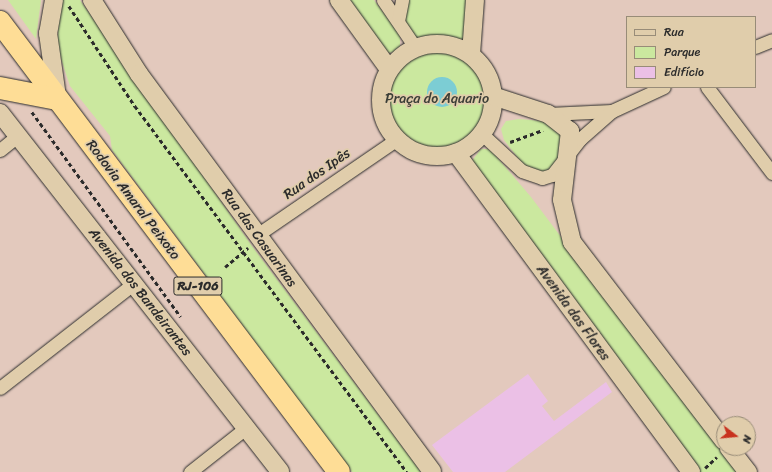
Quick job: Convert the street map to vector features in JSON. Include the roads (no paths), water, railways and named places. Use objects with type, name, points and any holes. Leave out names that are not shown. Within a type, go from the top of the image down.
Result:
[{"type":"highway","name":"Rodovia Amaral Peixoto","points":[[0,22],[339,472]]},
{"type":"highway","points":[[8,90],[57,99]]},
{"type":"street","points":[[54,0],[48,33],[57,99]]},
{"type":"street","name":"Rua das Casuarinas","points":[[92,0],[139,74],[432,472]]},
{"type":"street","points":[[339,0],[389,69]]},
{"type":"street","points":[[383,0],[415,47]]},
{"type":"street","points":[[398,21],[402,0]]},
{"type":"street","points":[[471,54],[476,1]]},
{"type":"street","points":[[756,47],[772,40]]},
{"type":"street","points":[[434,43],[454,45],[471,54],[487,73],[493,96],[491,116],[482,134],[456,153],[434,157],[413,152],[396,140],[383,118],[380,93],[389,69],[415,47],[434,43]]},
{"type":"street","points":[[482,134],[500,154],[522,171],[542,178],[552,175],[567,160],[580,140],[612,111],[662,88]]},
{"type":"street","points":[[709,88],[772,173]]},
{"type":"street","points":[[493,96],[548,114],[564,124],[571,140],[562,200],[572,242],[716,435]]},
{"type":"street","points":[[548,114],[612,111]]},
{"type":"street","name":"Avenida dos Bandeirantes","points":[[0,113],[247,427],[280,472]]},
{"type":"street","points":[[0,150],[17,136]]},
{"type":"street","name":"Rua dos Ipês","points":[[257,235],[396,140]]},
{"type":"street","name":"Avenida das Flores","points":[[456,153],[691,472]]},
{"type":"street","points":[[0,388],[133,284]]},
{"type":"street","points":[[190,472],[247,427]]},
{"type":"street","points":[[733,456],[748,472]]},
{"type":"water","points":[[442,77],[448,78],[456,86],[456,98],[448,106],[442,107],[436,106],[428,98],[427,92],[428,86],[436,78]]},
{"type":"park label","name":"Praça do Aquario","points":[[437,99]]}]
